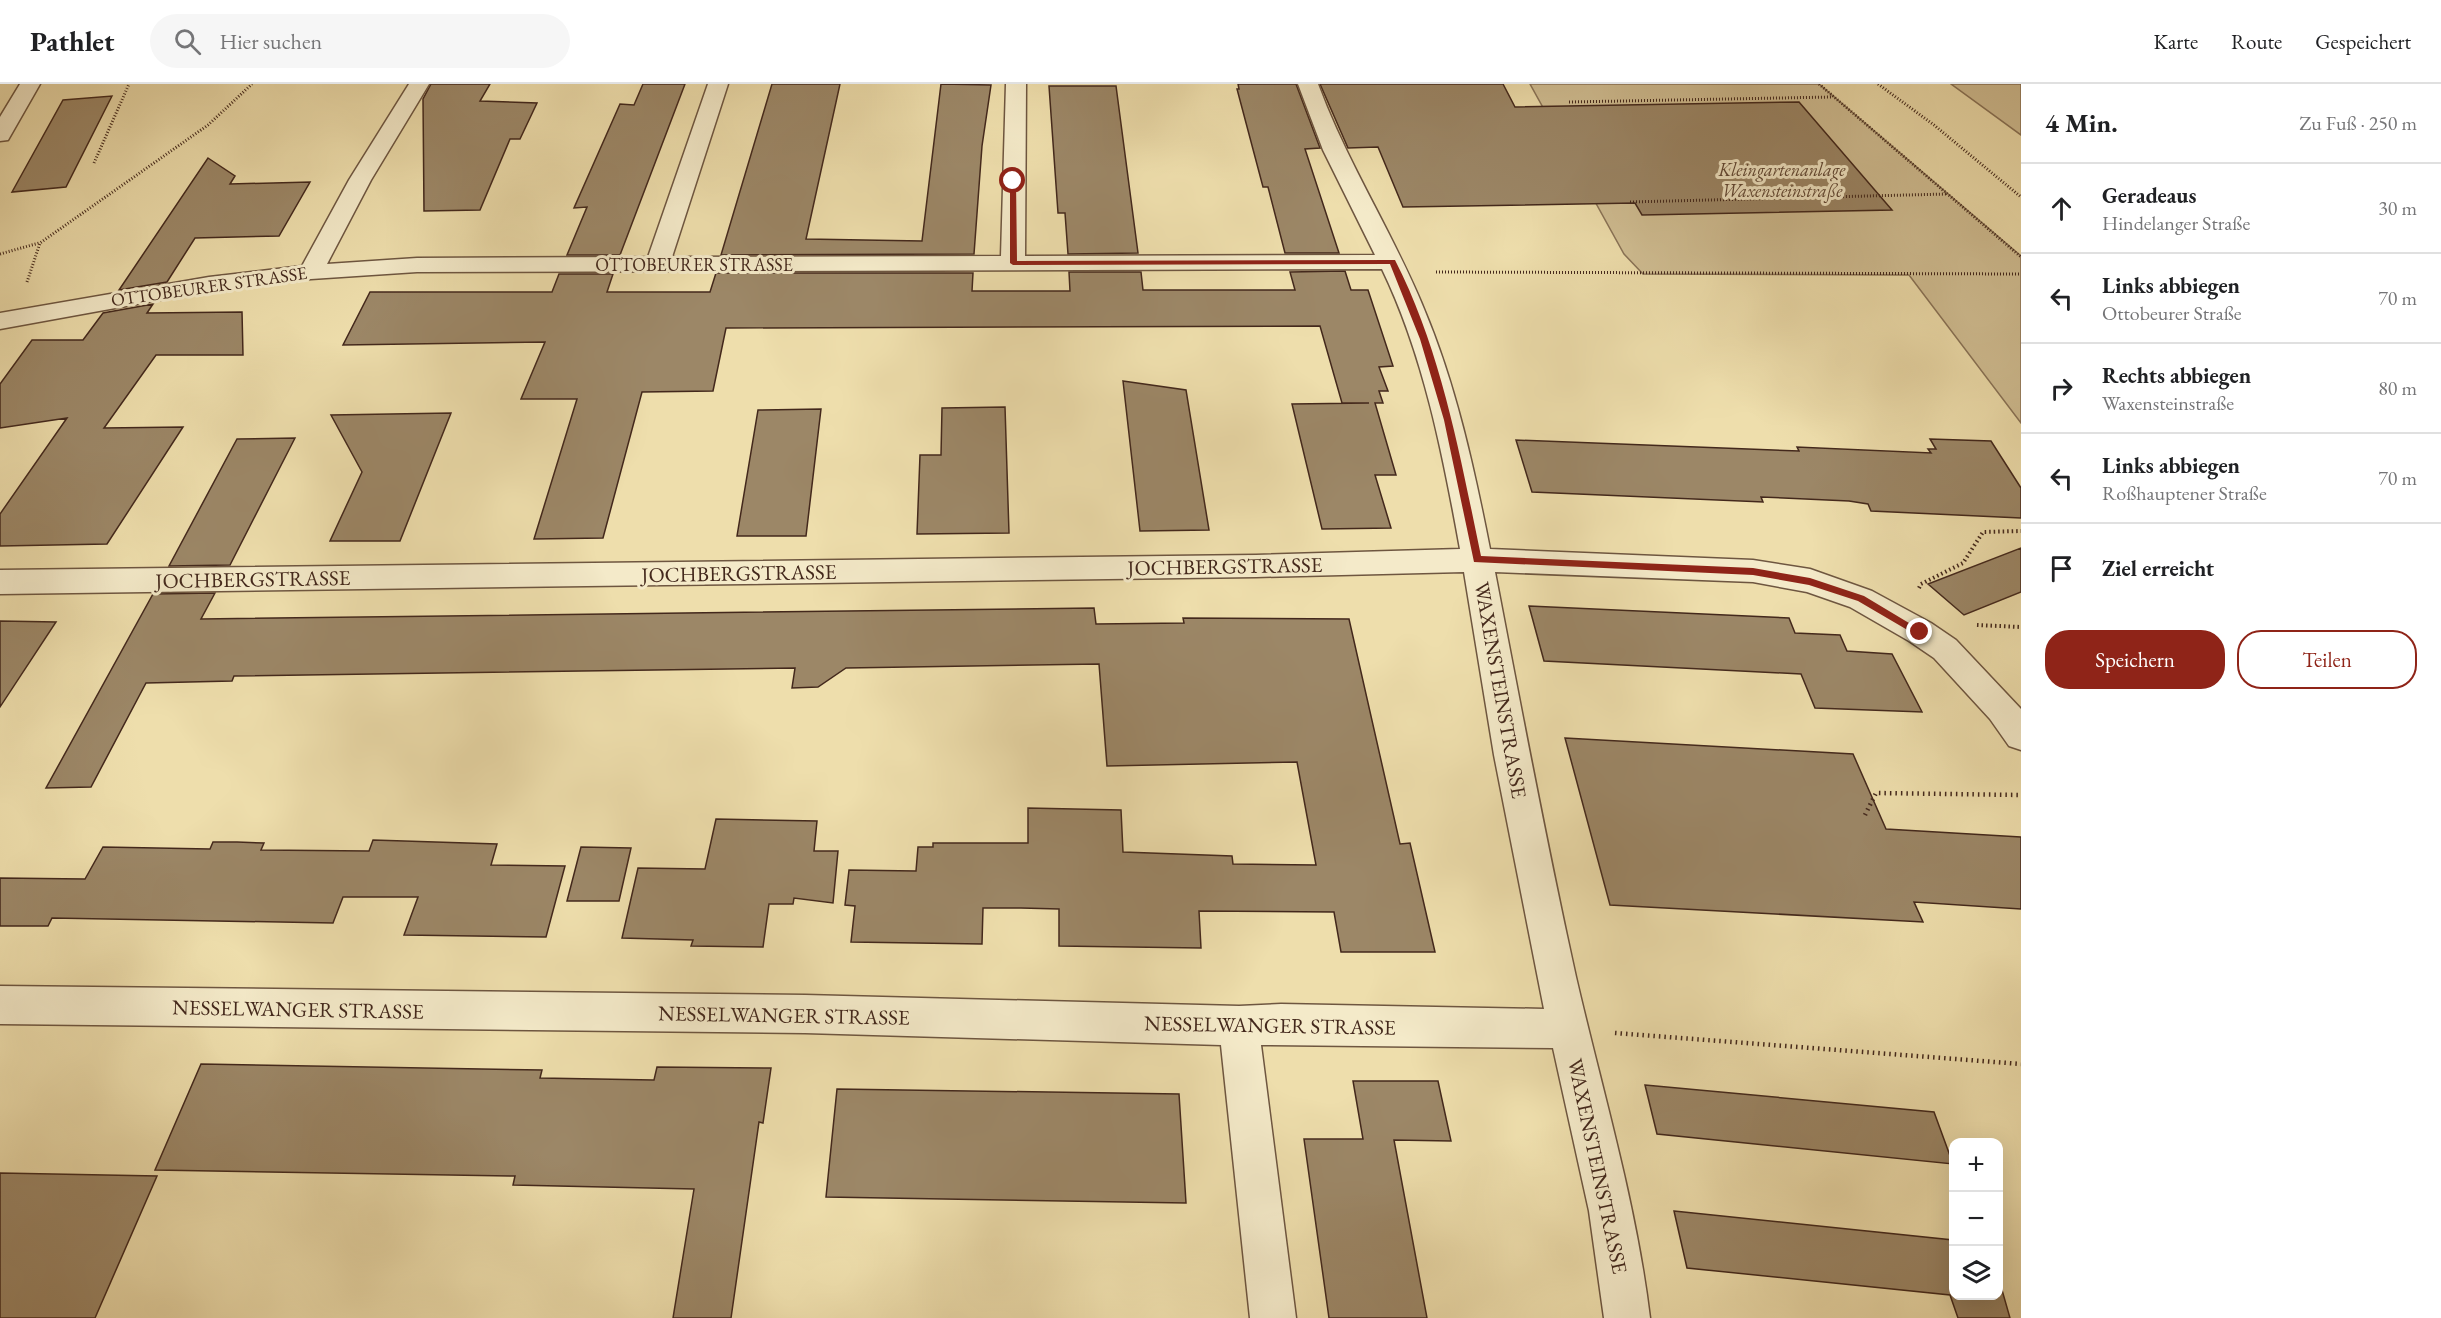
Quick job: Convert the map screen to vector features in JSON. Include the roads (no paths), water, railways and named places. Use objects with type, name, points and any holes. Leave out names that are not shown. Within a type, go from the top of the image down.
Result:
[{"type":"street","points":[[0,135],[30,84]]},
{"type":"street","points":[[311,272],[360,180],[419,84]]},
{"type":"street","points":[[658,264],[718,84]]},
{"type":"street","points":[[1013,263],[1016,84]]},
{"type":"street","name":"WAXENSTEINSTRASSE","points":[[1308,84],[1336,156],[1394,267],[1423,339],[1448,420],[1477,560],[1521,802],[1569,1029],[1602,1170],[1625,1292],[1627,1318]]},
{"type":"street","name":"OTTOBEURER STRASSE","points":[[8,319],[209,284],[311,272],[417,265],[1013,263],[1394,267]]},
{"type":"street","name":"JOCHBERGSTRASSE","points":[[0,582],[1256,566],[1477,560],[1753,572],[1810,581],[1861,599],[1899,620],[1945,649],[2002,709],[2021,736]]},
{"type":"street","name":"NESSELWANGER STRASSE","points":[[0,1005],[805,1014],[1239,1026],[1281,1024],[1569,1029]]},
{"type":"street","points":[[1239,1026],[1273,1318]]},
{"type":"park label","name":"Kleingartenanlage Waxensteinstraße","points":[[1782,179]]}]
